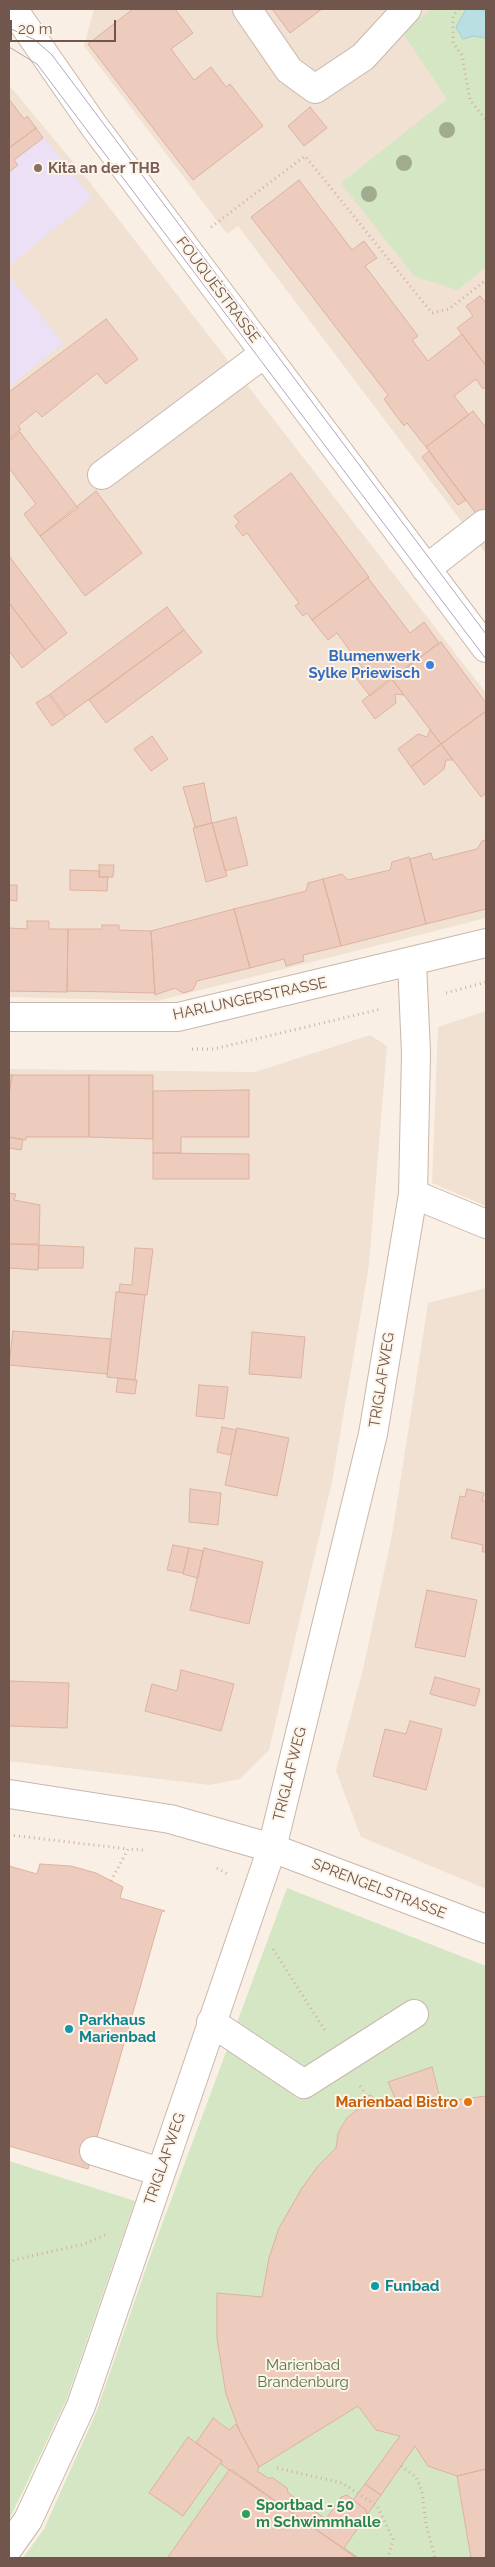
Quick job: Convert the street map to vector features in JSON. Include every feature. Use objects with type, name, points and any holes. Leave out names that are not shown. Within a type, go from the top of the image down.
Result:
[{"type":"street","name":"FOUQUÉSTRASSE","points":[[13,9],[94,126],[486,648]]},
{"type":"street","points":[[247,9],[289,70],[315,89],[363,56],[408,9]]},
{"type":"street","points":[[102,476],[265,353]]},
{"type":"street","points":[[426,569],[484,524]]},
{"type":"street","name":"HARLUNGERSTRASSE","points":[[9,1016],[178,1017],[486,943]]},
{"type":"street","name":"TRIGLAFWEG","points":[[9,2547],[28,2520],[81,2406],[144,2216],[272,1848],[373,1434],[413,1194],[416,1053],[412,962]]},
{"type":"street","points":[[413,1194],[486,1224]]},
{"type":"street","name":"SPRENGELSTRASSE","points":[[9,1794],[170,1818],[272,1848],[486,1929]]},
{"type":"street","points":[[211,2022],[304,2084],[414,2014]]},
{"type":"street","points":[[94,2151],[160,2172]]},
{"type":"path","points":[[459,9],[452,16],[453,43],[462,55],[470,100],[486,120]]},
{"type":"path","points":[[185,247],[305,156],[432,314],[448,309],[486,280]]},
{"type":"path","points":[[414,1001],[486,982]]},
{"type":"path","points":[[9,1835],[128,1849]]},
{"type":"path","points":[[9,2264],[14,2260],[84,2244],[144,2216]]},
{"type":"path","points":[[401,2466],[416,2477],[422,2490],[426,2524],[435,2558]]},
{"type":"path","points":[[277,2468],[342,2483],[377,2506],[393,2539],[388,2558]]},
{"type":"shaded area","points":[[94,9],[486,9],[486,554],[238,226],[227,234],[84,46]]},
{"type":"shaded area","points":[[9,85],[88,180],[486,693],[486,918],[157,1001],[9,997]]},
{"type":"shaded area","name":"Kita an der THB","points":[[9,99],[24,119],[27,116],[92,198],[9,266]]},
{"type":"shaded area","points":[[9,276],[63,343],[9,387]]},
{"type":"shaded area","points":[[486,1011],[486,1206],[432,1183],[438,1027]]},
{"type":"shaded area","points":[[370,1035],[387,1046],[369,1265],[332,1482],[269,1750],[240,1779],[210,1785],[9,1761],[9,1069],[255,1072]]},
{"type":"shaded area","points":[[486,1288],[486,1889],[361,1837],[336,1771],[363,1669],[392,1535],[428,1303]]},
{"type":"green space","points":[[432,9],[486,9],[486,267],[457,290],[414,276],[341,183],[447,99],[402,32]]},
{"type":"green space","name":"Marienbad Brandenburg","points":[[287,1888],[486,1966],[486,2558],[23,2558],[44,2529],[96,2413],[151,2254]]},
{"type":"green space","points":[[9,2161],[135,2201],[66,2401],[9,2520]]},
{"type":"water","points":[[466,9],[486,10],[486,38],[473,36],[463,39],[456,27]]},
{"type":"building","points":[[133,9],[175,9],[193,33],[171,49],[194,80],[211,67],[226,87],[230,84],[263,126],[193,180],[88,44]]},
{"type":"building","points":[[272,9],[322,9],[290,33]]},
{"type":"building","points":[[9,99],[24,119],[27,116],[36,128],[9,148]]},
{"type":"building","points":[[310,107],[327,128],[304,146],[288,126]]},
{"type":"building","points":[[36,128],[43,138],[14,160],[18,165],[9,172],[9,148]]},
{"type":"building","points":[[299,180],[352,250],[364,241],[377,258],[365,266],[418,336],[412,340],[428,361],[462,334],[486,366],[486,386],[483,389],[476,379],[454,396],[469,415],[426,447],[407,423],[404,426],[384,399],[388,395],[251,217]]},
{"type":"building","points":[[480,296],[486,303],[486,366],[457,328],[473,316],[466,306]]},
{"type":"building","points":[[106,319],[138,359],[106,384],[97,373],[42,417],[36,411],[18,426],[21,429],[9,439],[9,392]]},
{"type":"building","points":[[473,411],[486,428],[486,527],[426,447]]},
{"type":"building","points":[[20,432],[78,508],[40,536],[24,514],[36,504],[9,468],[9,441]]},
{"type":"building","points":[[429,451],[466,500],[458,505],[422,457]]},
{"type":"building","points":[[291,473],[369,577],[312,620],[307,613],[303,616],[295,606],[299,603],[247,533],[243,536],[235,526],[239,522],[234,516]]},
{"type":"building","points":[[96,491],[142,553],[85,596],[40,536]]},
{"type":"building","points":[[9,556],[67,633],[45,650],[9,603]]},
{"type":"building","points":[[368,578],[410,633],[424,622],[439,643],[370,696],[353,674],[362,667],[337,633],[328,640],[312,620]]},
{"type":"building","points":[[9,603],[45,650],[22,668],[9,651]]},
{"type":"building","points":[[167,607],[184,630],[66,716],[50,694]]},
{"type":"building","points":[[184,630],[202,652],[106,723],[89,700]]},
{"type":"building","points":[[441,642],[486,703],[486,711],[441,744],[391,678]]},
{"type":"building","points":[[391,678],[404,695],[395,694],[396,703],[375,719],[362,701]]},
{"type":"building","points":[[49,695],[65,717],[52,726],[36,703]]},
{"type":"building","points":[[486,711],[486,793],[481,797],[441,744]]},
{"type":"building","points":[[430,730],[441,744],[411,767],[398,749],[418,734],[427,737]]},
{"type":"building","points":[[152,736],[168,759],[151,771],[134,749]]},
{"type":"building","points":[[441,744],[453,760],[446,760],[444,769],[424,785],[411,767]]},
{"type":"building","points":[[204,783],[212,823],[195,827],[183,787]]},
{"type":"building","points":[[236,817],[248,865],[225,871],[212,823]]},
{"type":"building","points":[[212,823],[227,876],[206,882],[193,828]]},
{"type":"building","points":[[486,840],[486,909],[426,924],[410,859],[431,853],[433,860],[477,849],[482,841]]},
{"type":"building","points":[[409,857],[426,924],[341,946],[323,879],[342,874],[348,880],[390,870],[392,862]]},
{"type":"building","points":[[99,865],[114,865],[113,877],[99,877]]},
{"type":"building","points":[[70,870],[100,871],[99,877],[108,877],[107,891],[70,890]]},
{"type":"building","points":[[323,879],[341,946],[303,955],[304,961],[286,966],[284,959],[250,968],[234,909],[306,891],[308,883]]},
{"type":"building","points":[[9,885],[17,885],[17,901],[9,900]]},
{"type":"building","points":[[234,909],[250,968],[197,981],[193,990],[183,993],[175,988],[155,995],[151,931]]},
{"type":"building","points":[[27,921],[49,921],[49,929],[68,929],[67,992],[9,991],[9,928],[27,929]]},
{"type":"building","points":[[102,925],[119,925],[119,930],[151,931],[155,993],[67,991],[68,929],[102,929]]},
{"type":"building","points":[[9,1075],[12,1075],[9,1094]]},
{"type":"building","points":[[12,1075],[89,1075],[89,1137],[26,1137],[26,1140],[9,1137],[9,1094]]},
{"type":"building","points":[[89,1075],[153,1075],[153,1139],[89,1137]]},
{"type":"building","points":[[249,1090],[249,1137],[181,1137],[181,1153],[153,1153],[153,1091]]},
{"type":"building","points":[[9,1137],[23,1140],[21,1150],[9,1148]]},
{"type":"building","points":[[153,1153],[249,1154],[249,1179],[153,1179]]},
{"type":"building","points":[[9,1193],[16,1194],[14,1200],[40,1205],[39,1244],[9,1244]]},
{"type":"building","points":[[9,1244],[39,1245],[38,1270],[9,1268]]},
{"type":"building","points":[[39,1245],[84,1247],[83,1268],[38,1268]]},
{"type":"building","points":[[135,1248],[153,1249],[147,1295],[119,1292],[120,1284],[132,1285]]},
{"type":"building","points":[[116,1292],[145,1295],[135,1380],[107,1377]]},
{"type":"building","points":[[13,1331],[111,1339],[107,1374],[9,1365]]},
{"type":"building","points":[[252,1332],[305,1337],[301,1378],[249,1374]]},
{"type":"building","points":[[118,1378],[137,1380],[135,1394],[116,1392]]},
{"type":"building","points":[[199,1385],[228,1387],[224,1419],[196,1416]]},
{"type":"building","points":[[222,1427],[236,1430],[231,1455],[217,1452]]},
{"type":"building","points":[[237,1428],[289,1438],[277,1496],[225,1485]]},
{"type":"building","points":[[190,1489],[221,1493],[218,1525],[189,1522]]},
{"type":"building","points":[[467,1489],[484,1493],[482,1501],[486,1501],[486,1552],[482,1552],[483,1545],[451,1538],[460,1496],[465,1497]]},
{"type":"building","points":[[173,1545],[189,1548],[183,1573],[167,1570]]},
{"type":"building","points":[[189,1548],[203,1551],[198,1578],[183,1574]]},
{"type":"building","points":[[204,1548],[263,1562],[249,1624],[190,1610]]},
{"type":"building","points":[[427,1590],[477,1600],[465,1657],[415,1647]]},
{"type":"building","points":[[181,1670],[234,1684],[221,1731],[145,1711],[152,1684],[177,1691]]},
{"type":"building","points":[[435,1677],[480,1689],[475,1706],[430,1694]]},
{"type":"building","points":[[9,1681],[69,1683],[67,1728],[9,1726]]},
{"type":"building","points":[[410,1721],[442,1729],[426,1790],[373,1776],[385,1729],[406,1734]]},
{"type":"building","name":"Parkhaus Marienbad","points":[[40,1864],[71,1866],[96,1873],[123,1887],[120,1898],[165,1911],[162,1911],[88,2169],[9,2146],[9,1866],[37,1874]]},
{"type":"building","name":"Funbad","points":[[432,2067],[441,2102],[486,2096],[486,2469],[457,2476],[428,2466],[415,2446],[381,2495],[365,2484],[400,2436],[376,2430],[358,2406],[259,2467],[240,2432],[226,2394],[217,2339],[217,2293],[262,2297],[269,2258],[279,2228],[302,2188],[318,2166],[336,2148],[338,2133],[347,2118],[363,2105],[363,2100],[367,2096],[371,2095],[376,2100],[396,2100],[388,2082]]},
{"type":"building","points":[[213,2418],[229,2430],[236,2424],[259,2467],[257,2471],[268,2478],[273,2478],[287,2488],[288,2493],[326,2519],[341,2497],[347,2495],[366,2510],[367,2515],[344,2548],[358,2558],[221,2464],[222,2461],[196,2443]]},
{"type":"building","points":[[188,2437],[222,2461],[183,2516],[149,2493]]},
{"type":"building","points":[[486,2469],[486,2558],[471,2558],[457,2476]]},
{"type":"building","name":"Sportbad - 50 m Schwimmhalle","points":[[229,2470],[232,2470],[356,2558],[168,2557]]},
{"type":"building","points":[[365,2484],[381,2495],[367,2515],[366,2510],[353,2500]]},
{"type":"tram line","points":[[9,28],[35,40],[52,55],[486,634]]},
{"type":"tram line","points":[[9,47],[37,64],[486,659]]},
{"type":"place","name":"Kita an der THB","points":[[38,168]]},
{"type":"place","name":"Blumenwerk Sylke Priewisch","points":[[430,665]]},
{"type":"place","name":"Parkhaus Marienbad","points":[[69,2029]]},
{"type":"place","name":"Marienbad Bistro","points":[[468,2102]]},
{"type":"place","name":"Funbad","points":[[375,2286]]},
{"type":"place","name":"Sportbad - 50 m Schwimmhalle","points":[[246,2514]]}]
